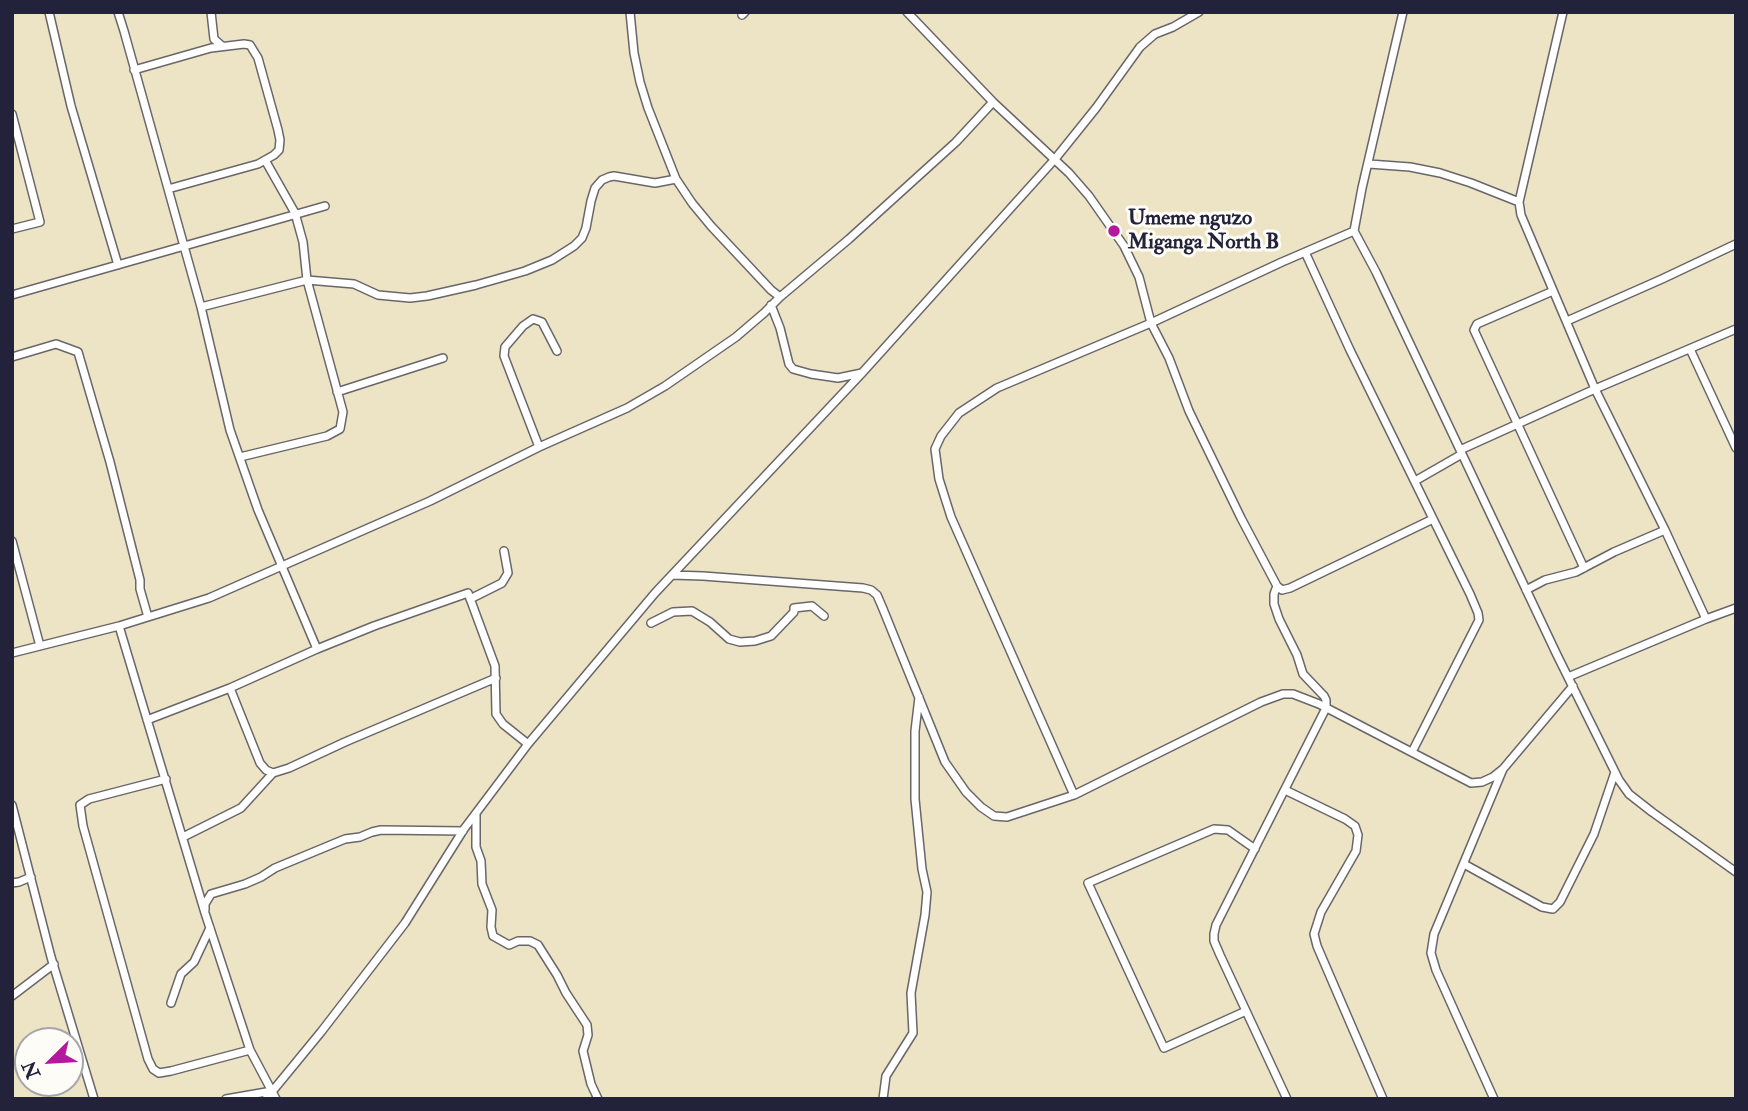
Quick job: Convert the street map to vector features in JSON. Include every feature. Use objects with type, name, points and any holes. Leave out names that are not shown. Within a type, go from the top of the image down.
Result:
[{"type":"street","points":[[49,12],[71,106],[118,265]]},
{"type":"street","points":[[118,12],[185,246],[230,430],[258,510],[317,649]]},
{"type":"street","points":[[211,12],[214,39],[222,47]]},
{"type":"street","points":[[630,12],[640,82],[676,179],[711,226],[780,297]]},
{"type":"street","points":[[907,12],[993,102],[1069,173],[1089,196],[1124,246],[1139,277],[1151,323],[1169,358],[1189,411],[1277,586],[1282,590],[1290,588],[1433,519]]},
{"type":"street","points":[[264,1099],[321,1032],[405,923],[463,831],[528,744],[655,593],[862,373],[1055,159],[1148,39],[1199,12]]},
{"type":"street","points":[[1403,12],[1354,231],[1615,772],[1629,794],[1736,872]]},
{"type":"street","points":[[1563,12],[1519,202],[1521,215],[1595,389],[1706,619]]},
{"type":"street","points":[[134,70],[211,48],[244,44],[250,45],[258,58],[280,140],[279,150],[258,164],[168,189]]},
{"type":"street","points":[[12,653],[119,626],[209,598],[430,501],[627,408],[665,386],[736,337],[956,142],[993,102]]},
{"type":"street","points":[[12,114],[40,222],[12,229]]},
{"type":"street","points":[[240,457],[327,436],[340,429],[343,412],[307,279],[303,242],[295,214],[265,160]]},
{"type":"street","points":[[1369,164],[1410,167],[1440,173],[1519,202]]},
{"type":"street","points":[[201,307],[307,279],[354,284],[378,295],[410,298],[476,285],[525,271],[552,260],[574,246],[582,238],[586,228],[595,188],[603,180],[614,176],[654,183],[676,179]]},
{"type":"street","points":[[12,295],[325,205]]},
{"type":"street","points":[[1074,795],[951,517],[939,479],[934,449],[960,413],[997,388],[1151,323],[1354,231]]},
{"type":"street","points":[[1567,321],[1736,244]]},
{"type":"street","points":[[1305,252],[1470,594],[1479,620],[1412,752]]},
{"type":"street","points":[[1553,291],[1477,324],[1474,328],[1584,568]]},
{"type":"street","points":[[771,305],[789,364],[793,369],[838,378],[862,373]]},
{"type":"street","points":[[540,447],[504,356],[505,347],[523,326],[533,319],[542,322],[557,351]]},
{"type":"street","points":[[1415,481],[1461,452],[1517,425],[1736,329]]},
{"type":"street","points":[[12,357],[56,344],[78,352],[110,462],[148,617]]},
{"type":"street","points":[[1690,349],[1736,448]]},
{"type":"street","points":[[337,392],[443,358]]},
{"type":"street","points":[[1526,590],[1545,580],[1576,572],[1665,530]]},
{"type":"street","points":[[12,541],[40,646]]},
{"type":"street","points":[[470,599],[502,583],[508,573],[504,551]]},
{"type":"street","points":[[673,575],[871,590],[877,595],[945,762],[966,792],[994,816],[1007,817],[1074,795],[1261,702],[1283,694],[1293,694],[1319,704],[1471,783],[1482,782],[1503,769],[1573,686]]},
{"type":"street","points":[[1277,586],[1274,604],[1279,619],[1303,674],[1324,695],[1326,708],[1216,925],[1214,941],[1286,1099]]},
{"type":"street","points":[[147,720],[230,688],[374,626],[467,593],[492,656],[496,678],[495,710],[498,718],[528,744]]},
{"type":"street","points":[[651,623],[673,612],[692,611],[729,639],[755,642],[771,636],[794,612],[794,608],[812,606],[824,615]]},
{"type":"street","points":[[1568,677],[1736,608]]},
{"type":"street","points":[[119,626],[205,913],[250,1050],[276,1099]]},
{"type":"street","points":[[183,837],[241,808],[273,773],[496,678]]},
{"type":"street","points":[[230,688],[260,763],[273,773]]},
{"type":"street","points":[[883,1099],[886,1076],[913,1033],[911,993],[925,915],[927,892],[915,799],[915,731],[919,696]]},
{"type":"street","points":[[1494,1099],[1431,953],[1434,934],[1503,769]]},
{"type":"street","points":[[1464,864],[1542,906],[1553,909],[1560,902],[1594,834],[1615,772]]},
{"type":"street","points":[[166,779],[89,799],[80,805],[83,826],[148,1059],[153,1069],[159,1073],[250,1050]]},
{"type":"street","points":[[1285,790],[1355,826],[1358,835],[1356,851],[1321,912],[1314,934],[1383,1099]]},
{"type":"street","points":[[12,805],[54,964],[94,1099]]},
{"type":"street","points":[[476,813],[476,847],[481,861],[482,884],[492,910],[491,927],[494,936],[509,945],[518,941],[530,941],[538,945],[587,1025],[588,1035],[583,1051],[591,1084],[598,1099]]},
{"type":"street","points":[[1246,1011],[1164,1048],[1088,883],[1214,829],[1228,830],[1255,849]]},
{"type":"street","points":[[205,913],[205,904],[211,894],[244,884],[345,839],[381,830],[463,831]]},
{"type":"street","points":[[12,883],[31,877]]},
{"type":"street","points":[[171,1003],[181,974],[193,964],[210,928]]},
{"type":"street","points":[[12,996],[54,964]]},
{"type":"street","points":[[226,1099],[272,1091]]},
{"type":"place","name":"Umeme nguzo Miganga North B","points":[[1114,231]]}]
